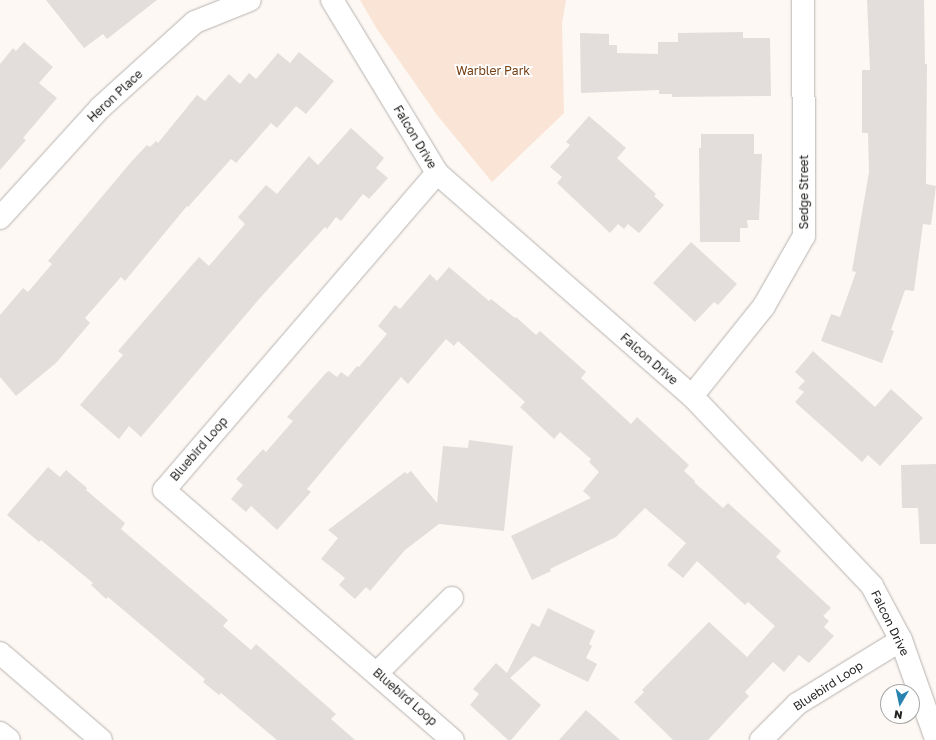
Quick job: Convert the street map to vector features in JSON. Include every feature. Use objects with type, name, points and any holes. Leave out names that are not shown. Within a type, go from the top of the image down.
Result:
[{"type":"street","name":"Heron Place","points":[[0,218],[100,108],[195,22],[250,0]]},
{"type":"street","name":"Falcon Drive","points":[[332,0],[437,173],[692,396],[872,586],[901,640],[936,739]]},
{"type":"street","name":"Sedge Street","points":[[692,396],[764,306],[804,236],[803,0]]},
{"type":"street","name":"Bluebird Loop","points":[[437,173],[164,490],[453,740]]},
{"type":"street","points":[[377,673],[452,598]]},
{"type":"street","name":"Bluebird Loop","points":[[761,740],[797,704],[901,640]]},
{"type":"street","points":[[0,653],[101,740]]},
{"type":"street","points":[[0,733],[9,740]]},
{"type":"green space","name":"Warbler Park","points":[[360,0],[566,0],[562,23],[564,113],[492,182],[437,115],[377,29]]},
{"type":"building","points":[[46,0],[157,0],[107,39],[103,34],[84,48]]},
{"type":"building","points":[[867,0],[924,0],[925,64],[927,64],[926,184],[936,186],[931,225],[923,224],[914,291],[905,290],[891,330],[894,331],[882,363],[821,341],[831,314],[840,317],[856,272],[852,271],[869,172],[868,133],[862,133],[862,70],[870,70]]},
{"type":"building","points":[[743,32],[743,38],[770,38],[771,96],[672,97],[672,94],[659,94],[659,90],[581,93],[580,33],[609,34],[609,45],[617,45],[617,53],[658,54],[658,42],[678,42],[678,33]]},
{"type":"building","points":[[24,42],[53,67],[39,83],[57,98],[23,138],[26,140],[0,170],[0,64],[13,48],[16,51]]},
{"type":"building","points":[[299,52],[334,81],[306,114],[296,106],[277,128],[271,123],[236,163],[231,159],[188,207],[187,206],[125,281],[121,277],[85,318],[90,323],[56,363],[16,396],[0,377],[0,315],[23,288],[28,292],[52,264],[48,261],[131,162],[147,145],[150,147],[156,141],[158,143],[197,95],[205,101],[229,74],[240,84],[249,73],[256,79],[278,53],[290,63]]},
{"type":"building","points":[[589,116],[626,148],[617,158],[656,194],[654,196],[664,205],[639,233],[628,224],[624,229],[618,224],[610,233],[557,183],[562,177],[550,167],[570,145],[566,142]]},
{"type":"building","points":[[351,128],[384,158],[376,168],[388,178],[369,199],[363,194],[341,221],[336,217],[327,229],[325,227],[260,298],[141,437],[129,426],[119,439],[80,405],[123,355],[118,351],[199,257],[209,266],[245,224],[238,217],[266,185],[277,194],[309,156],[318,165]]},
{"type":"building","points":[[701,134],[754,134],[754,154],[762,154],[759,220],[747,220],[748,228],[740,228],[740,242],[700,242],[699,148],[701,148]]},
{"type":"building","points":[[691,242],[737,284],[718,305],[714,302],[695,322],[653,283]]},
{"type":"building","points":[[449,267],[489,301],[491,299],[515,318],[516,317],[536,335],[540,331],[586,372],[581,378],[631,424],[637,417],[689,465],[684,471],[695,481],[694,482],[723,508],[728,503],[781,551],[776,557],[831,608],[823,616],[829,621],[824,627],[834,636],[809,663],[799,655],[784,672],[773,662],[745,692],[749,696],[708,740],[673,740],[634,702],[644,692],[642,690],[709,622],[747,657],[775,626],[748,602],[745,605],[697,561],[683,578],[667,565],[686,543],[645,508],[616,537],[550,569],[551,571],[532,580],[511,536],[591,498],[583,491],[599,472],[589,462],[591,459],[560,432],[554,439],[520,407],[525,402],[458,341],[454,346],[446,339],[408,384],[401,377],[307,489],[311,492],[277,530],[251,506],[246,512],[231,499],[243,485],[236,479],[263,449],[266,452],[293,421],[287,417],[326,373],[329,371],[337,377],[341,372],[348,377],[357,366],[359,367],[387,334],[378,326],[395,305],[400,309],[430,274],[437,281]]},
{"type":"building","points":[[813,351],[875,407],[891,389],[923,418],[880,466],[868,455],[862,462],[795,402],[804,392],[798,388],[805,381],[795,372]]},
{"type":"building","points":[[469,440],[513,446],[504,531],[439,524],[405,550],[370,591],[366,587],[355,599],[339,585],[345,578],[321,559],[338,538],[328,530],[405,472],[407,474],[411,471],[437,503],[443,446],[468,448]]},
{"type":"building","points":[[936,464],[936,544],[920,544],[918,508],[902,508],[901,465]]},
{"type":"building","points":[[48,467],[60,477],[66,470],[87,488],[86,490],[125,523],[121,529],[228,620],[223,626],[251,650],[256,644],[336,714],[331,719],[355,740],[277,740],[221,693],[219,695],[203,682],[205,679],[108,597],[106,599],[91,585],[93,583],[41,540],[39,542],[7,515]]},
{"type":"building","points":[[548,608],[595,631],[589,644],[592,646],[586,658],[597,664],[588,682],[534,656],[510,678],[541,705],[511,740],[508,740],[470,705],[479,694],[473,689],[496,663],[507,673],[532,623],[539,627]]},
{"type":"building","points":[[586,710],[620,740],[559,740]]}]
